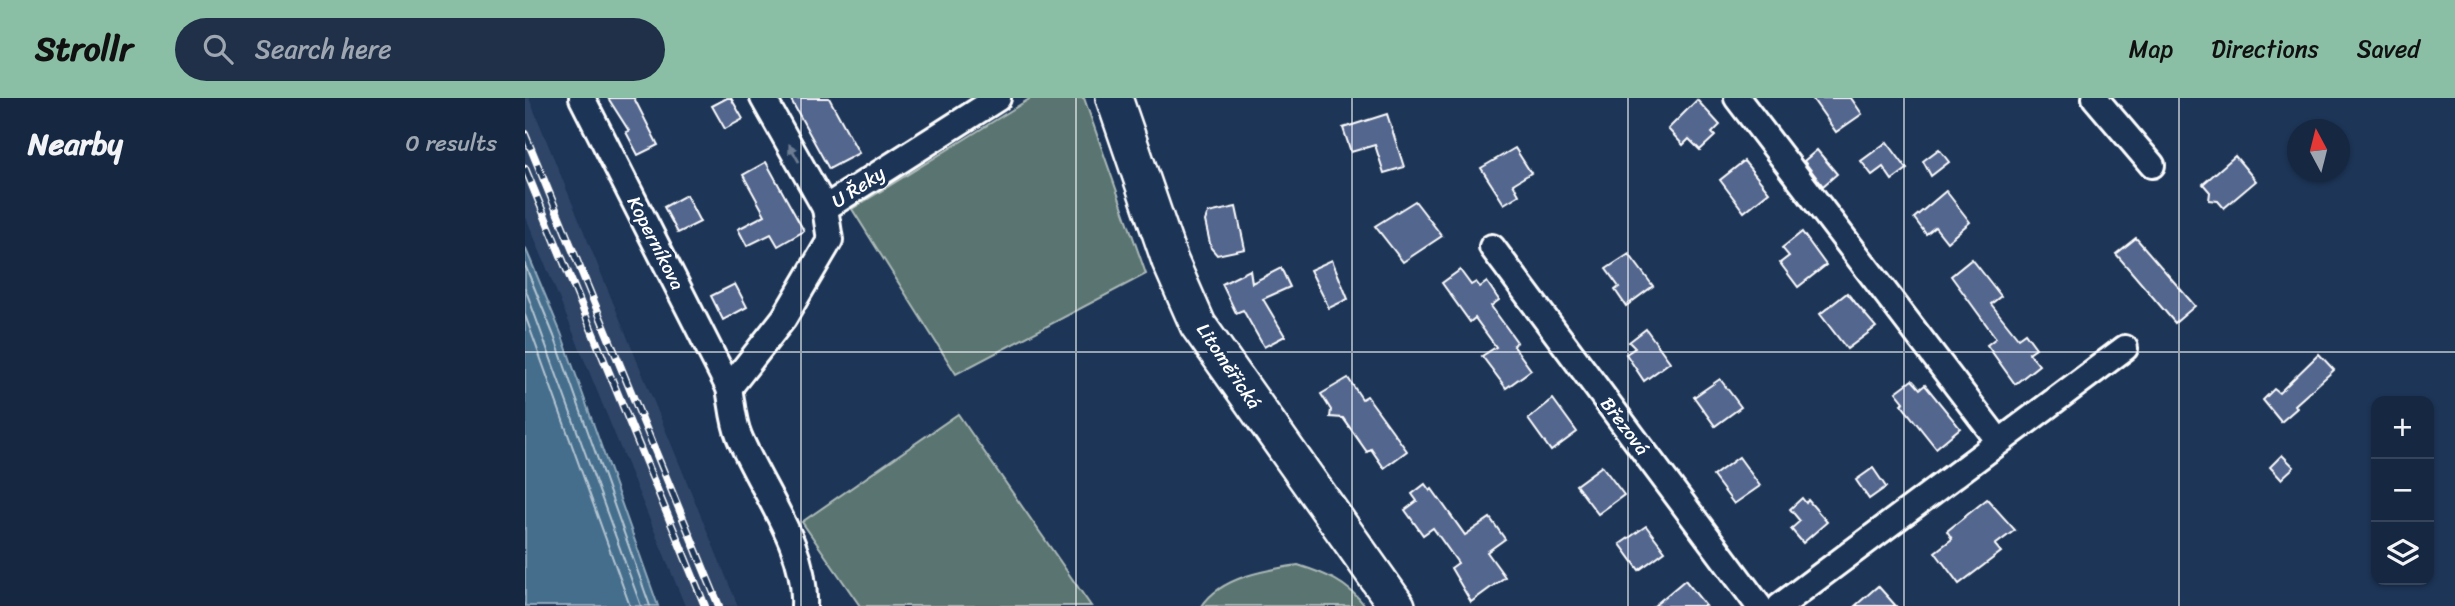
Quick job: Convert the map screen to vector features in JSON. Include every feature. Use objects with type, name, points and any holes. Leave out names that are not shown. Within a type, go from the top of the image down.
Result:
[{"type":"main road","name":"Litoměřická","points":[[1114,98],[1170,261],[1198,325],[1397,606]]},
{"type":"street","name":"Koperníkova","points":[[582,98],[729,388],[737,433],[779,514],[800,572],[804,606]]},
{"type":"street","points":[[763,98],[825,208]]},
{"type":"street","name":"U Řeky","points":[[729,388],[784,318],[830,240],[825,208],[998,98]]},
{"type":"street","points":[[1737,98],[1998,440]]},
{"type":"street","points":[[2095,98],[2153,165]]},
{"type":"street","name":"Březová","points":[[1492,247],[1759,606]]},
{"type":"street","points":[[1780,606],[1998,440],[2125,348]]},
{"type":"shaded area","points":[[525,98],[529,98],[738,606],[685,606],[525,215]]},
{"type":"green space","points":[[1031,98],[1084,98],[1146,274],[956,374],[852,209]]},
{"type":"green space","points":[[958,414],[1091,606],[860,606],[802,522]]},
{"type":"green space","points":[[1298,565],[1335,580],[1351,591],[1365,606],[1202,606],[1220,588],[1245,576]]},
{"type":"water","points":[[525,247],[561,333],[658,606],[525,606]]},
{"type":"building","points":[[608,98],[634,98],[658,145],[638,155],[626,132],[629,131]]},
{"type":"building","points":[[731,98],[743,119],[725,129],[712,106]]},
{"type":"building","points":[[790,98],[829,98],[859,153],[829,169]]},
{"type":"building","points":[[1812,98],[1851,98],[1862,114],[1836,132]]},
{"type":"building","points":[[1697,100],[1720,125],[1712,133],[1715,136],[1700,150],[1689,139],[1683,145],[1668,129]]},
{"type":"building","points":[[1387,114],[1404,167],[1384,173],[1375,145],[1351,152],[1343,128]]},
{"type":"building","points":[[1887,142],[1907,169],[1892,180],[1883,167],[1872,175],[1861,161]]},
{"type":"building","points":[[1515,148],[1531,173],[1513,184],[1519,195],[1504,204],[1481,168]]},
{"type":"building","points":[[1939,149],[1949,162],[1931,176],[1923,161]]},
{"type":"building","points":[[1817,150],[1837,174],[1823,186],[1804,161]]},
{"type":"building","points":[[2235,156],[2256,181],[2224,208],[2218,201],[2209,200],[2210,192],[2203,184]]},
{"type":"building","points":[[1744,161],[1769,192],[1744,212],[1720,180]]},
{"type":"building","points":[[766,162],[804,231],[778,246],[771,234],[747,246],[738,229],[765,215],[743,175]]},
{"type":"building","points":[[1946,191],[1970,222],[1947,242],[1935,227],[1926,234],[1914,218]]},
{"type":"building","points":[[686,195],[700,222],[678,233],[664,207]]},
{"type":"building","points":[[1415,201],[1442,236],[1403,262],[1375,226]]},
{"type":"building","points":[[1236,207],[1245,249],[1217,255],[1211,248],[1205,221],[1208,213]]},
{"type":"building","points":[[1802,232],[1826,265],[1798,287],[1780,263],[1789,256],[1782,248]]},
{"type":"building","points":[[2136,238],[2195,306],[2175,323],[2116,254]]},
{"type":"building","points":[[1629,254],[1653,286],[1626,306],[1615,290],[1619,287],[1606,269]]},
{"type":"building","points":[[1972,259],[2001,296],[1991,304],[2018,338],[2025,333],[2036,348],[2029,353],[2039,365],[2015,384],[1987,345],[1996,338],[1951,276]]},
{"type":"building","points":[[1332,260],[1348,299],[1329,308],[1310,270]]},
{"type":"building","points":[[1281,268],[1290,287],[1263,299],[1285,336],[1264,347],[1243,310],[1236,313],[1222,284],[1250,270],[1252,283]]},
{"type":"building","points":[[1460,270],[1471,285],[1476,282],[1480,287],[1487,282],[1499,300],[1491,306],[1517,342],[1513,345],[1531,370],[1506,388],[1482,356],[1496,347],[1475,318],[1470,322],[1442,283]]},
{"type":"building","points":[[735,284],[747,307],[723,320],[711,296]]},
{"type":"building","points":[[1847,293],[1876,327],[1847,349],[1820,314]]},
{"type":"building","points":[[1646,329],[1670,362],[1644,381],[1626,354],[1635,348],[1629,342]]},
{"type":"building","points":[[2319,354],[2334,370],[2295,405],[2297,408],[2281,422],[2263,400],[2274,389],[2279,393]]},
{"type":"building","points":[[1348,378],[1362,399],[1367,396],[1407,451],[1384,468],[1371,449],[1367,452],[1343,418],[1330,417],[1331,410],[1321,394]]},
{"type":"building","points":[[1720,379],[1741,407],[1715,426],[1694,397]]},
{"type":"building","points":[[1912,380],[1920,389],[1925,385],[1960,428],[1936,448],[1901,404],[1904,402],[1896,392]]},
{"type":"building","points":[[1553,399],[1577,432],[1551,451],[1528,419]]},
{"type":"building","points":[[2282,455],[2294,467],[2281,479],[2270,467]]},
{"type":"building","points":[[1739,457],[1760,486],[1734,504],[1713,476]]},
{"type":"building","points":[[1602,466],[1624,495],[1598,514],[1576,485]]},
{"type":"building","points":[[1873,468],[1886,487],[1869,499],[1856,480]]},
{"type":"building","points":[[1425,484],[1430,491],[1432,489],[1465,535],[1490,518],[1505,539],[1487,552],[1505,577],[1471,602],[1451,568],[1458,563],[1433,528],[1423,535],[1405,510],[1417,501],[1412,494]]},
{"type":"building","points":[[1802,498],[1806,503],[1808,500],[1827,522],[1803,543],[1791,529],[1800,521],[1790,509]]},
{"type":"building","points":[[1987,499],[2015,530],[1995,545],[2001,552],[1959,584],[1935,552],[1952,539],[1947,531]]},
{"type":"building","points":[[1646,526],[1665,551],[1639,570],[1620,544]]},
{"type":"building","points":[[1685,580],[1706,606],[1654,606]]},
{"type":"building","points":[[1878,586],[1896,606],[1855,606]]},
{"type":"railway","points":[[525,134],[719,606]]},
{"type":"railway","points":[[525,168],[705,606]]}]
